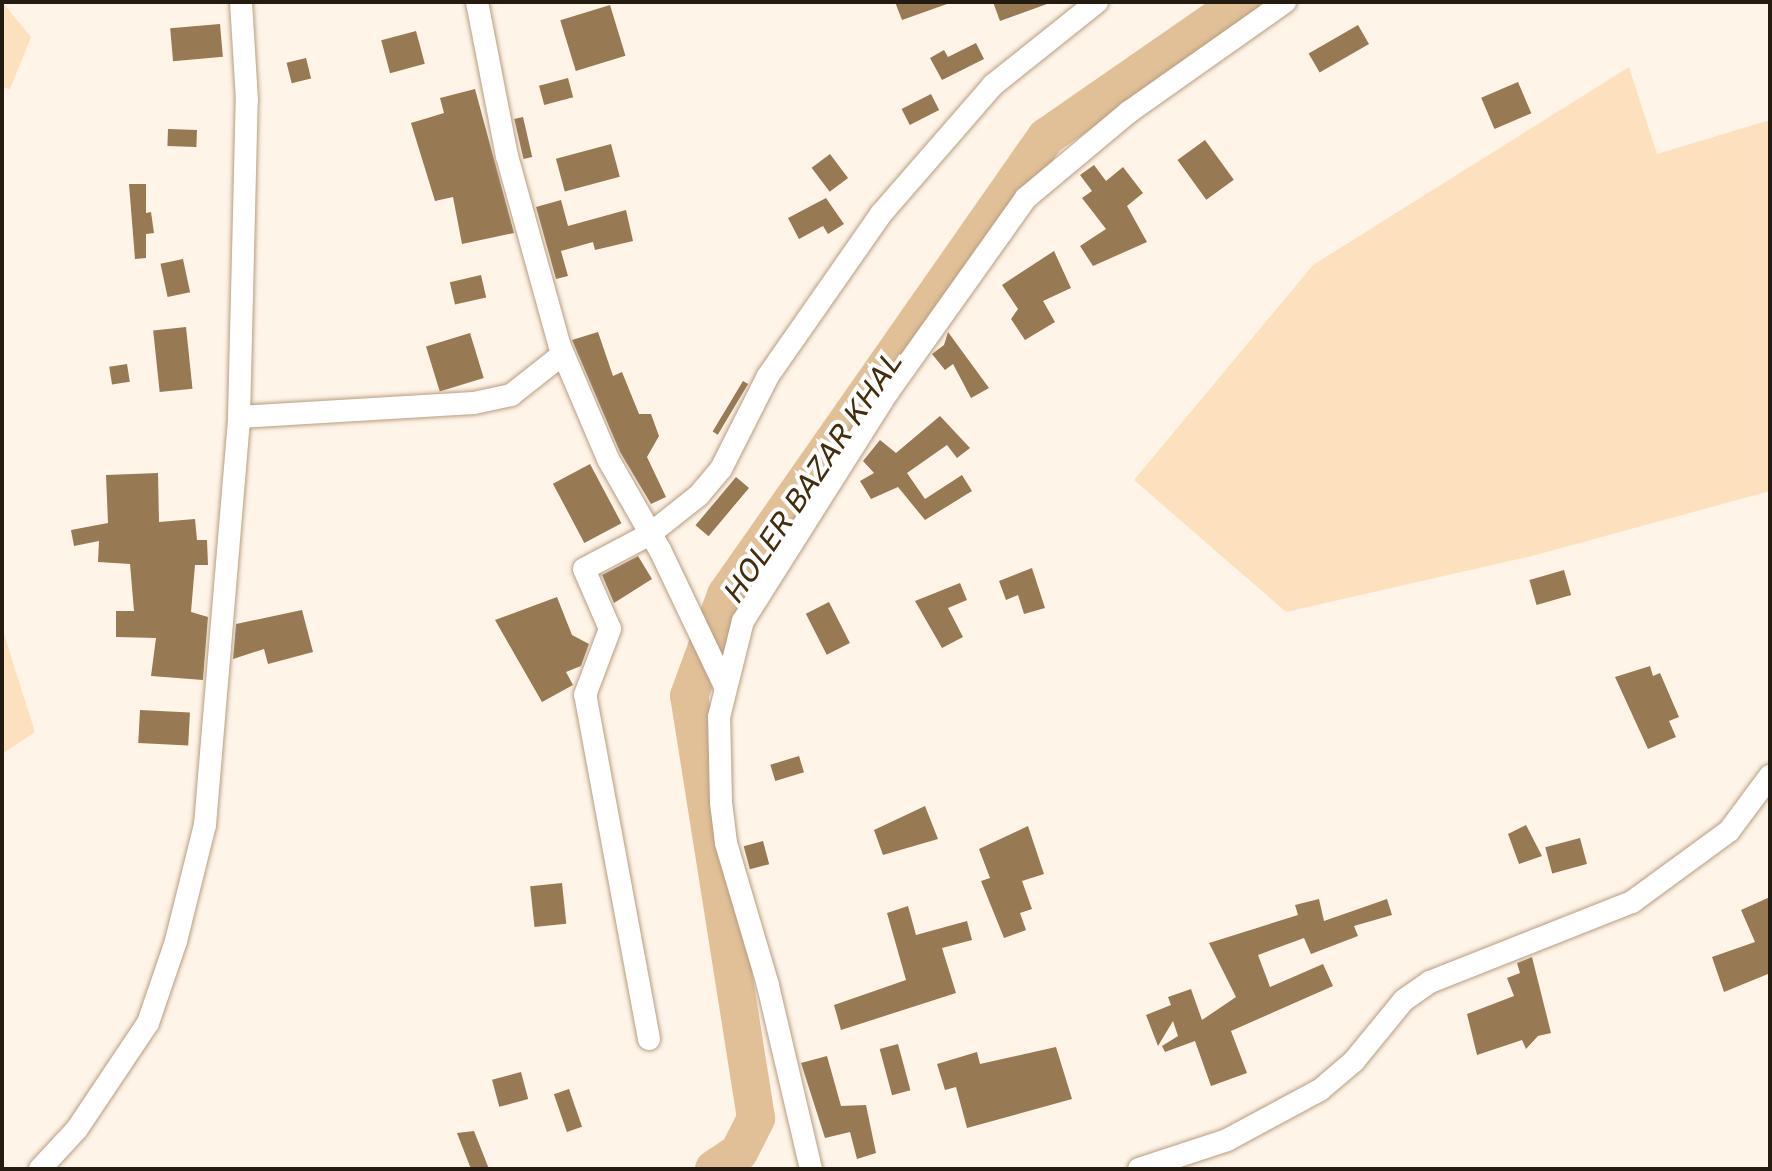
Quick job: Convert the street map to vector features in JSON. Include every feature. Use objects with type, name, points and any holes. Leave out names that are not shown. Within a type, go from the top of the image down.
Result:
[{"type":"street","points":[[40,1169],[77,1129],[148,1023],[176,941],[205,825],[239,417],[247,100],[241,2]]},
{"type":"street","points":[[477,2],[507,156],[563,354],[608,459],[679,586],[721,677]]},
{"type":"street","points":[[649,1039],[585,695],[610,629],[583,577],[584,569],[650,534],[699,495],[721,469],[768,376],[881,214],[993,85],[1097,2]]},
{"type":"street","points":[[811,1169],[768,985],[726,843],[718,747],[721,677],[743,621],[888,392],[1026,198],[1129,112],[1285,2]]},
{"type":"street","points":[[239,417],[474,403],[511,395],[563,354]]},
{"type":"street","points":[[1139,1169],[1227,1140],[1320,1090],[1354,1061],[1404,1000],[1430,982],[1632,902],[1729,831],[1770,776]]},
{"type":"shaded area","points":[[2,2],[31,37],[10,89],[2,87]]},
{"type":"shaded area","points":[[1629,67],[1657,154],[1770,120],[1770,491],[1532,556],[1286,612],[1134,480],[1313,265]]},
{"type":"shaded area","points":[[2,628],[35,732],[2,754]]},
{"type":"building","points":[[895,2],[946,2],[947,4],[902,20]]},
{"type":"building","points":[[993,2],[1046,2],[1047,4],[1000,21]]},
{"type":"building","points":[[610,5],[625,56],[576,71],[560,20]]},
{"type":"building","points":[[220,24],[223,57],[173,61],[170,28]]},
{"type":"building","points":[[1358,25],[1369,44],[1320,73],[1309,54]]},
{"type":"building","points":[[416,31],[425,64],[390,73],[381,40]]},
{"type":"building","points":[[976,43],[984,59],[942,80],[930,58],[944,50],[948,57]]},
{"type":"building","points":[[306,58],[311,78],[292,83],[287,63]]},
{"type":"building","points":[[568,78],[573,97],[544,105],[539,86]]},
{"type":"building","points":[[1518,82],[1531,113],[1494,129],[1481,98]]},
{"type":"building","points":[[475,89],[514,233],[462,244],[453,197],[435,201],[411,123],[444,113],[440,98]]},
{"type":"building","points":[[931,94],[939,110],[910,125],[902,109]]},
{"type":"building","points":[[523,117],[532,157],[523,159],[514,119]]},
{"type":"building","points":[[168,129],[197,130],[196,147],[167,146]]},
{"type":"building","points":[[1205,140],[1234,180],[1206,200],[1177,160]]},
{"type":"building","points":[[611,144],[620,177],[565,192],[556,159]]},
{"type":"building","points":[[830,154],[848,178],[830,192],[812,168]]},
{"type":"building","points":[[1094,165],[1106,181],[1123,167],[1143,193],[1127,206],[1147,242],[1093,266],[1080,246],[1106,229],[1082,198],[1092,191],[1080,175]]},
{"type":"building","points":[[129,184],[146,184],[146,213],[151,212],[154,233],[146,234],[146,258],[135,259]]},
{"type":"building","points":[[826,198],[844,224],[828,234],[823,226],[799,239],[788,218]]},
{"type":"building","points":[[561,200],[568,226],[626,210],[633,241],[595,250],[593,242],[561,251],[568,276],[556,279],[536,207]]},
{"type":"building","points":[[1054,251],[1071,288],[1043,301],[1055,322],[1025,340],[1011,319],[1018,309],[1002,285]]},
{"type":"building","points":[[183,259],[190,292],[168,297],[161,264]]},
{"type":"building","points":[[481,275],[486,297],[455,305],[450,282]]},
{"type":"building","points":[[186,327],[192,389],[160,392],[153,330]]},
{"type":"building","points":[[598,332],[613,376],[622,372],[639,414],[651,414],[659,436],[647,457],[666,497],[651,504],[620,452],[572,340]]},
{"type":"building","points":[[948,332],[989,388],[971,398],[953,364],[945,370],[932,354],[944,345]]},
{"type":"building","points":[[470,333],[484,378],[440,391],[426,346]]},
{"type":"building","points":[[127,364],[130,382],[112,385],[109,367]]},
{"type":"building","points":[[743,381],[748,384],[718,435],[713,432]]},
{"type":"building","points":[[940,416],[970,448],[957,458],[947,445],[907,473],[925,499],[962,475],[972,491],[925,520],[898,487],[871,499],[860,481],[874,473],[863,461],[880,440],[896,453]]},
{"type":"building","points":[[590,464],[621,523],[584,543],[553,484]]},
{"type":"building","points":[[158,473],[159,522],[195,519],[197,540],[207,540],[208,565],[195,565],[191,612],[208,617],[203,680],[151,676],[156,638],[116,637],[116,611],[134,611],[130,564],[98,562],[99,541],[74,546],[71,530],[108,523],[106,475]]},
{"type":"building","points":[[736,477],[749,488],[709,536],[696,525]]},
{"type":"building","points":[[638,556],[652,579],[614,603],[602,575]]},
{"type":"building","points":[[1032,568],[1045,608],[1024,614],[1018,595],[1006,600],[999,581]]},
{"type":"building","points":[[1564,570],[1571,595],[1537,605],[1529,580]]},
{"type":"building","points":[[960,583],[967,600],[948,608],[963,637],[942,648],[915,601]]},
{"type":"building","points":[[557,597],[572,635],[589,644],[581,666],[566,672],[573,685],[542,702],[495,620]]},
{"type":"building","points":[[829,602],[850,643],[827,655],[806,614]]},
{"type":"building","points":[[302,610],[313,652],[268,664],[264,649],[233,659],[236,624]]},
{"type":"building","points":[[1650,666],[1653,676],[1660,673],[1679,717],[1669,721],[1676,737],[1648,749],[1615,677]]},
{"type":"building","points":[[140,710],[190,713],[188,746],[138,743]]},
{"type":"building","points":[[799,756],[804,772],[775,781],[770,765]]},
{"type":"building","points":[[925,806],[938,839],[883,855],[874,830]]},
{"type":"building","points":[[1526,825],[1542,856],[1519,864],[1508,834]]},
{"type":"building","points":[[1028,826],[1044,874],[1022,881],[1032,909],[1020,913],[1026,930],[1004,938],[981,881],[990,878],[979,849]]},
{"type":"building","points":[[1580,838],[1587,864],[1552,873],[1545,847]]},
{"type":"building","points":[[763,841],[769,864],[750,869],[744,846]]},
{"type":"building","points":[[562,883],[566,924],[534,927],[530,886]]},
{"type":"building","points":[[1770,897],[1770,978],[1768,974],[1724,992],[1712,957],[1755,942],[1741,910]]},
{"type":"building","points":[[1319,899],[1324,921],[1387,899],[1392,915],[1354,926],[1358,936],[1311,954],[1304,938],[1258,955],[1270,987],[1323,964],[1333,986],[1231,1031],[1247,1073],[1211,1086],[1195,1041],[1165,1052],[1162,1046],[1178,1036],[1173,1021],[1158,1046],[1146,1015],[1171,1005],[1168,997],[1191,989],[1202,1020],[1236,997],[1209,943],[1298,915],[1295,905]]},
{"type":"building","points":[[908,906],[916,935],[967,921],[972,940],[942,948],[956,993],[841,1030],[834,1005],[906,980],[887,913]]},
{"type":"building","points":[[1532,957],[1551,1033],[1538,1036],[1526,1049],[1522,1040],[1477,1055],[1467,1014],[1514,996],[1507,978],[1520,973],[1517,963]]},
{"type":"building","points":[[898,1044],[910,1090],[892,1095],[880,1049]]},
{"type":"building","points":[[1056,1047],[1072,1099],[967,1128],[956,1087],[945,1090],[937,1064],[977,1052],[980,1064]]},
{"type":"building","points":[[827,1056],[841,1106],[866,1105],[876,1153],[857,1159],[850,1132],[825,1138],[801,1063]]},
{"type":"building","points":[[521,1072],[528,1099],[499,1107],[492,1080]]},
{"type":"building","points":[[569,1089],[582,1127],[567,1132],[554,1094]]},
{"type":"building","points":[[474,1131],[489,1169],[471,1169],[457,1133]]},
{"type":"waterway","name":"HOLER BAZAR KHAL","points":[[714,1169],[739,1152],[756,1118],[689,696],[726,595],[1046,137],[1241,2]]}]
